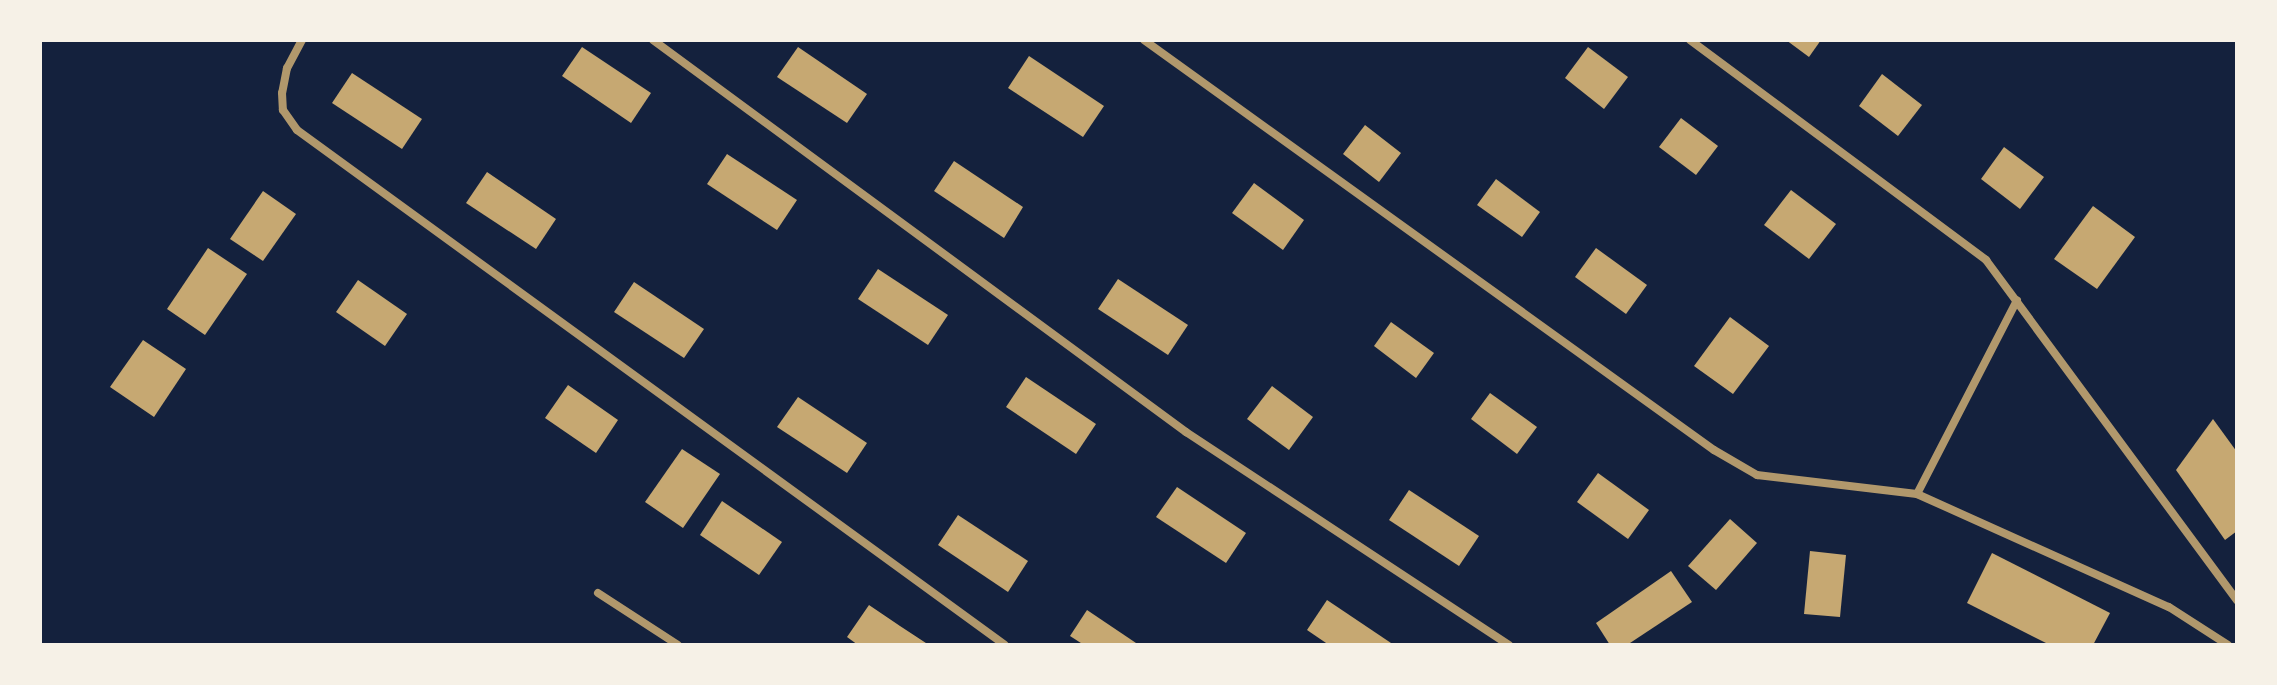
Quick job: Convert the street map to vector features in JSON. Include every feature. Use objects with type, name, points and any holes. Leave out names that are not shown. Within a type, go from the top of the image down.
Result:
[{"type":"street","points":[[302,40],[287,68],[282,93],[283,110],[297,130],[1005,645]]},
{"type":"street","points":[[653,40],[1186,432],[1509,645]]},
{"type":"street","points":[[1144,40],[1714,450],[1757,475],[1917,494],[2169,607],[2228,645]]},
{"type":"street","points":[[1690,40],[1986,260],[2237,601]]},
{"type":"street","points":[[1917,494],[2017,300]]},
{"type":"street","points":[[598,593],[678,645]]},
{"type":"building","points":[[1786,40],[1821,40],[1809,57]]},
{"type":"building","points":[[582,47],[651,93],[631,123],[562,76]]},
{"type":"building","points":[[798,47],[867,94],[847,123],[777,77]]},
{"type":"building","points":[[1588,47],[1628,77],[1604,109],[1565,78]]},
{"type":"building","points":[[1029,56],[1104,106],[1083,137],[1008,88]]},
{"type":"building","points":[[352,73],[422,119],[402,149],[332,103]]},
{"type":"building","points":[[1882,74],[1922,105],[1898,136],[1859,106]]},
{"type":"building","points":[[1681,118],[1718,146],[1696,175],[1659,147]]},
{"type":"building","points":[[1365,125],[1401,153],[1379,182],[1343,154]]},
{"type":"building","points":[[2004,147],[2044,177],[2020,209],[1981,179]]},
{"type":"building","points":[[727,154],[797,200],[777,230],[707,184]]},
{"type":"building","points":[[954,161],[1023,207],[1004,238],[934,191]]},
{"type":"building","points":[[487,172],[556,219],[536,249],[466,203]]},
{"type":"building","points":[[1496,179],[1540,212],[1522,237],[1477,205]]},
{"type":"building","points":[[1254,183],[1304,220],[1283,250],[1232,213]]},
{"type":"building","points":[[1791,190],[1836,224],[1809,259],[1764,225]]},
{"type":"building","points":[[263,191],[296,214],[263,261],[230,239]]},
{"type":"building","points":[[2093,206],[2135,237],[2097,289],[2054,259]]},
{"type":"building","points":[[208,248],[247,274],[205,335],[167,309]]},
{"type":"building","points":[[1596,248],[1647,285],[1626,314],[1575,277]]},
{"type":"building","points":[[878,269],[948,315],[928,345],[858,299]]},
{"type":"building","points":[[1118,279],[1188,325],[1168,355],[1098,309]]},
{"type":"building","points":[[358,280],[407,314],[385,346],[336,312]]},
{"type":"building","points":[[634,282],[704,329],[684,358],[614,312]]},
{"type":"building","points":[[1730,317],[1769,346],[1733,394],[1694,366]]},
{"type":"building","points":[[1391,322],[1434,353],[1416,378],[1374,346]]},
{"type":"building","points":[[143,340],[186,369],[154,417],[110,387]]},
{"type":"building","points":[[1026,377],[1096,424],[1076,454],[1006,407]]},
{"type":"building","points":[[568,385],[618,420],[596,453],[545,418]]},
{"type":"building","points":[[1272,386],[1313,417],[1289,450],[1247,419]]},
{"type":"building","points":[[1490,393],[1537,427],[1517,454],[1471,419]]},
{"type":"building","points":[[798,397],[867,443],[847,473],[777,427]]},
{"type":"building","points":[[2213,419],[2237,452],[2237,531],[2225,540],[2176,470]]},
{"type":"building","points":[[682,449],[720,474],[683,528],[645,502]]},
{"type":"building","points":[[1598,473],[1649,510],[1628,539],[1577,502]]},
{"type":"building","points":[[1177,487],[1246,533],[1226,563],[1156,517]]},
{"type":"building","points":[[1409,490],[1479,536],[1459,566],[1389,520]]},
{"type":"building","points":[[722,501],[782,542],[759,575],[700,535]]},
{"type":"building","points":[[958,515],[1028,561],[1008,592],[938,545]]},
{"type":"building","points":[[1730,519],[1757,543],[1716,590],[1688,566]]},
{"type":"building","points":[[1810,551],[1846,555],[1840,617],[1804,614]]},
{"type":"building","points":[[1992,553],[2110,613],[2093,645],[2050,645],[1967,603]]},
{"type":"building","points":[[1671,571],[1692,602],[1627,645],[1610,645],[1596,623]]},
{"type":"building","points":[[1327,600],[1394,645],[1329,645],[1307,630]]},
{"type":"building","points":[[869,605],[929,645],[858,645],[847,637]]},
{"type":"building","points":[[1087,610],[1139,645],[1084,645],[1070,636]]}]
